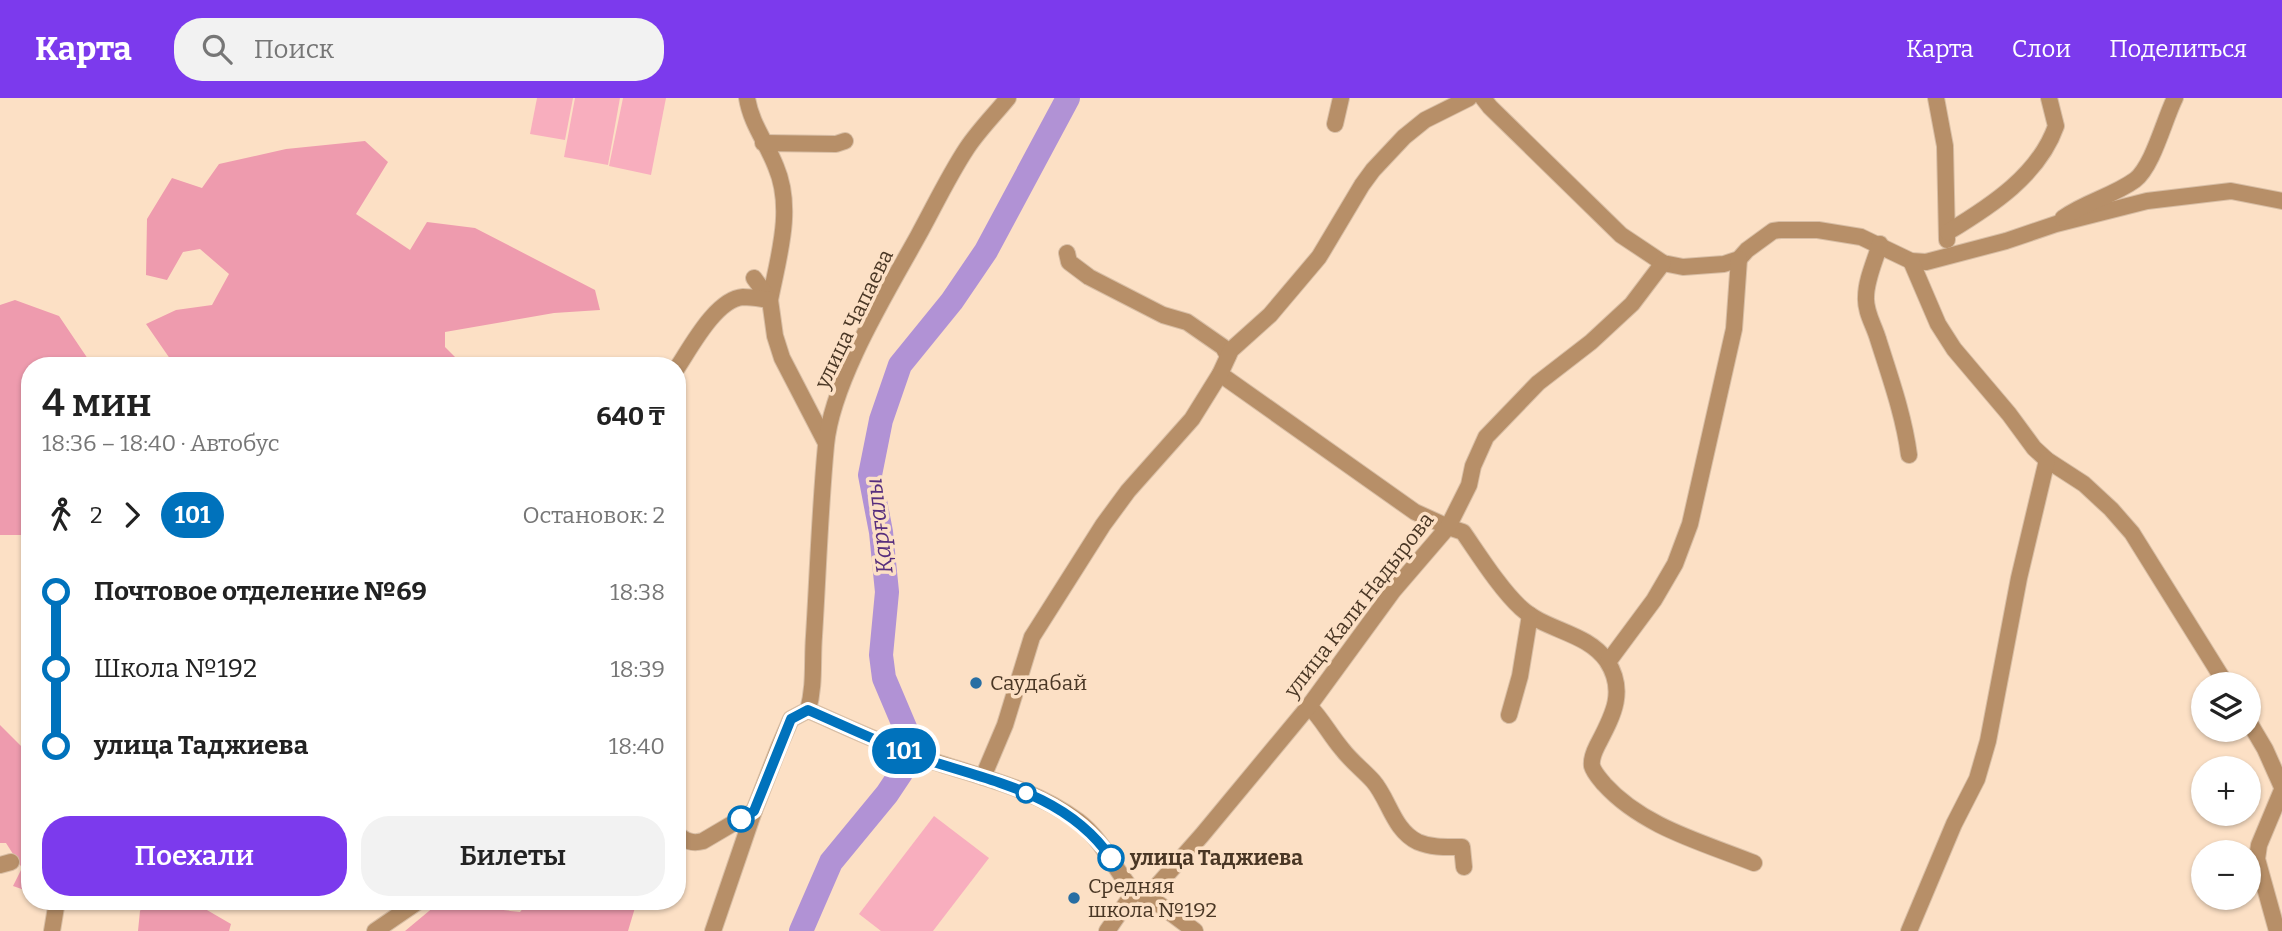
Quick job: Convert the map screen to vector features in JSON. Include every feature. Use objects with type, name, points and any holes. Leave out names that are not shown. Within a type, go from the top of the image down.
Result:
[{"type":"street","points":[[747,98],[749,111],[777,168],[784,196],[780,254],[770,300],[775,337],[782,358],[826,443]]},
{"type":"street","name":"улица Чапаева","points":[[808,710],[813,684],[826,443],[847,372],[890,286],[967,147],[1008,98]]},
{"type":"street","points":[[1335,124],[1340,98]]},
{"type":"street","points":[[983,777],[1005,725],[1027,648],[1044,614],[1128,491],[1192,419],[1228,356],[1242,338],[1269,315],[1320,257],[1362,185],[1397,144],[1425,120],[1469,98]]},
{"type":"street","points":[[1483,98],[1605,220],[1642,250],[1663,263],[1683,267],[1705,267],[1739,259]]},
{"type":"street","points":[[1925,98],[1934,120],[1941,127]]},
{"type":"street","points":[[1936,98],[1945,146],[1948,232],[1945,256]]},
{"type":"street","points":[[1948,232],[1996,201],[2040,159],[2056,126],[2049,98]]},
{"type":"street","points":[[2056,224],[2075,209],[2135,180],[2147,164],[2175,98]]},
{"type":"street","points":[[763,143],[836,144],[845,141]]},
{"type":"street","points":[[1608,662],[1654,600],[1675,564],[1690,524],[1734,329],[1739,259],[1746,250],[1773,231],[1828,232],[1861,237],[1911,261],[1926,262],[2147,201],[2231,191],[2282,201]]},
{"type":"street","points":[[1880,244],[1866,296],[1867,313],[1875,328],[1897,401],[1909,456]]},
{"type":"street","points":[[1067,253],[1069,262],[1089,277],[1163,315],[1186,321],[1223,347],[1228,356]]},
{"type":"street","points":[[1911,261],[1938,324],[1954,349],[2034,448],[2047,460],[2084,484],[2132,533],[2219,672]]},
{"type":"street","name":"улица Кали Надырова","points":[[1107,931],[1309,706],[1392,591],[1448,527],[1469,485],[1486,438],[1538,383],[1632,304],[1663,263]]},
{"type":"street","points":[[754,278],[770,300]]},
{"type":"street","points":[[684,357],[713,315],[726,303],[741,297],[770,300]]},
{"type":"street","points":[[1220,374],[1415,512],[1463,532],[1521,608],[1585,642],[1608,662],[1618,698],[1593,755],[1592,766],[1598,776],[1618,797],[1658,824],[1754,863]]},
{"type":"street","points":[[1909,931],[1954,824],[1977,779],[1988,741],[2019,578],[2047,460]]},
{"type":"street","points":[[1509,715],[1520,676],[1530,615]]},
{"type":"street","points":[[1309,706],[1320,717],[1343,751],[1373,781],[1390,813],[1405,832],[1417,841],[1434,846],[1462,847],[1464,867]]},
{"type":"street","points":[[713,931],[754,811],[791,719],[808,710],[893,747],[1044,800],[1080,822],[1141,894],[1195,931]]},
{"type":"street","points":[[2261,742],[2281,795],[2259,845],[2257,859],[2277,931]]},
{"type":"street","points":[[686,840],[695,843],[703,841],[754,811]]},
{"type":"street","points":[[52,931],[56,910]]},
{"type":"street","points":[[375,931],[406,910]]},
{"type":"shaded area","points":[[537,98],[573,98],[565,140],[530,134]]},
{"type":"shaded area","points":[[575,98],[620,98],[608,165],[564,157]]},
{"type":"shaded area","points":[[623,98],[666,98],[651,175],[609,166]]},
{"type":"shaded area","points":[[365,141],[388,162],[356,214],[410,250],[427,222],[475,228],[595,290],[600,310],[554,313],[445,332],[445,347],[455,357],[169,357],[146,324],[176,310],[212,305],[229,274],[200,249],[183,252],[167,280],[146,275],[147,219],[172,178],[202,188],[219,164],[286,149]]},
{"type":"shaded area","points":[[15,300],[59,316],[87,357],[21,357],[21,535],[0,535],[0,305]]},
{"type":"shaded area","points":[[0,725],[21,746],[21,866],[6,843],[0,843]]},
{"type":"shaded area","points":[[934,816],[989,858],[933,931],[881,931],[859,914]]},
{"type":"shaded area","points":[[21,870],[21,889],[13,886]]},
{"type":"shaded area","points":[[207,910],[231,924],[229,931],[138,931],[140,911]]},
{"type":"shaded area","points":[[430,910],[634,910],[628,931],[405,931]]},
{"type":"waterway","name":"Қарғалы","points":[[801,931],[831,862],[901,773],[908,746],[906,730],[884,678],[881,655],[887,592],[881,532],[870,475],[881,420],[900,365],[952,301],[986,251],[1068,98]]},
{"type":"bus line","name":"101","points":[[741,819],[754,811],[791,719],[808,710],[893,747],[1044,800],[1080,822],[1111,858]]},
{"type":"place","name":"Саудабай","points":[[976,683]]},
{"type":"place","name":"улица Таджиева","points":[[1111,858]]},
{"type":"place","name":"Средняя школа №192","points":[[1074,898]]}]
